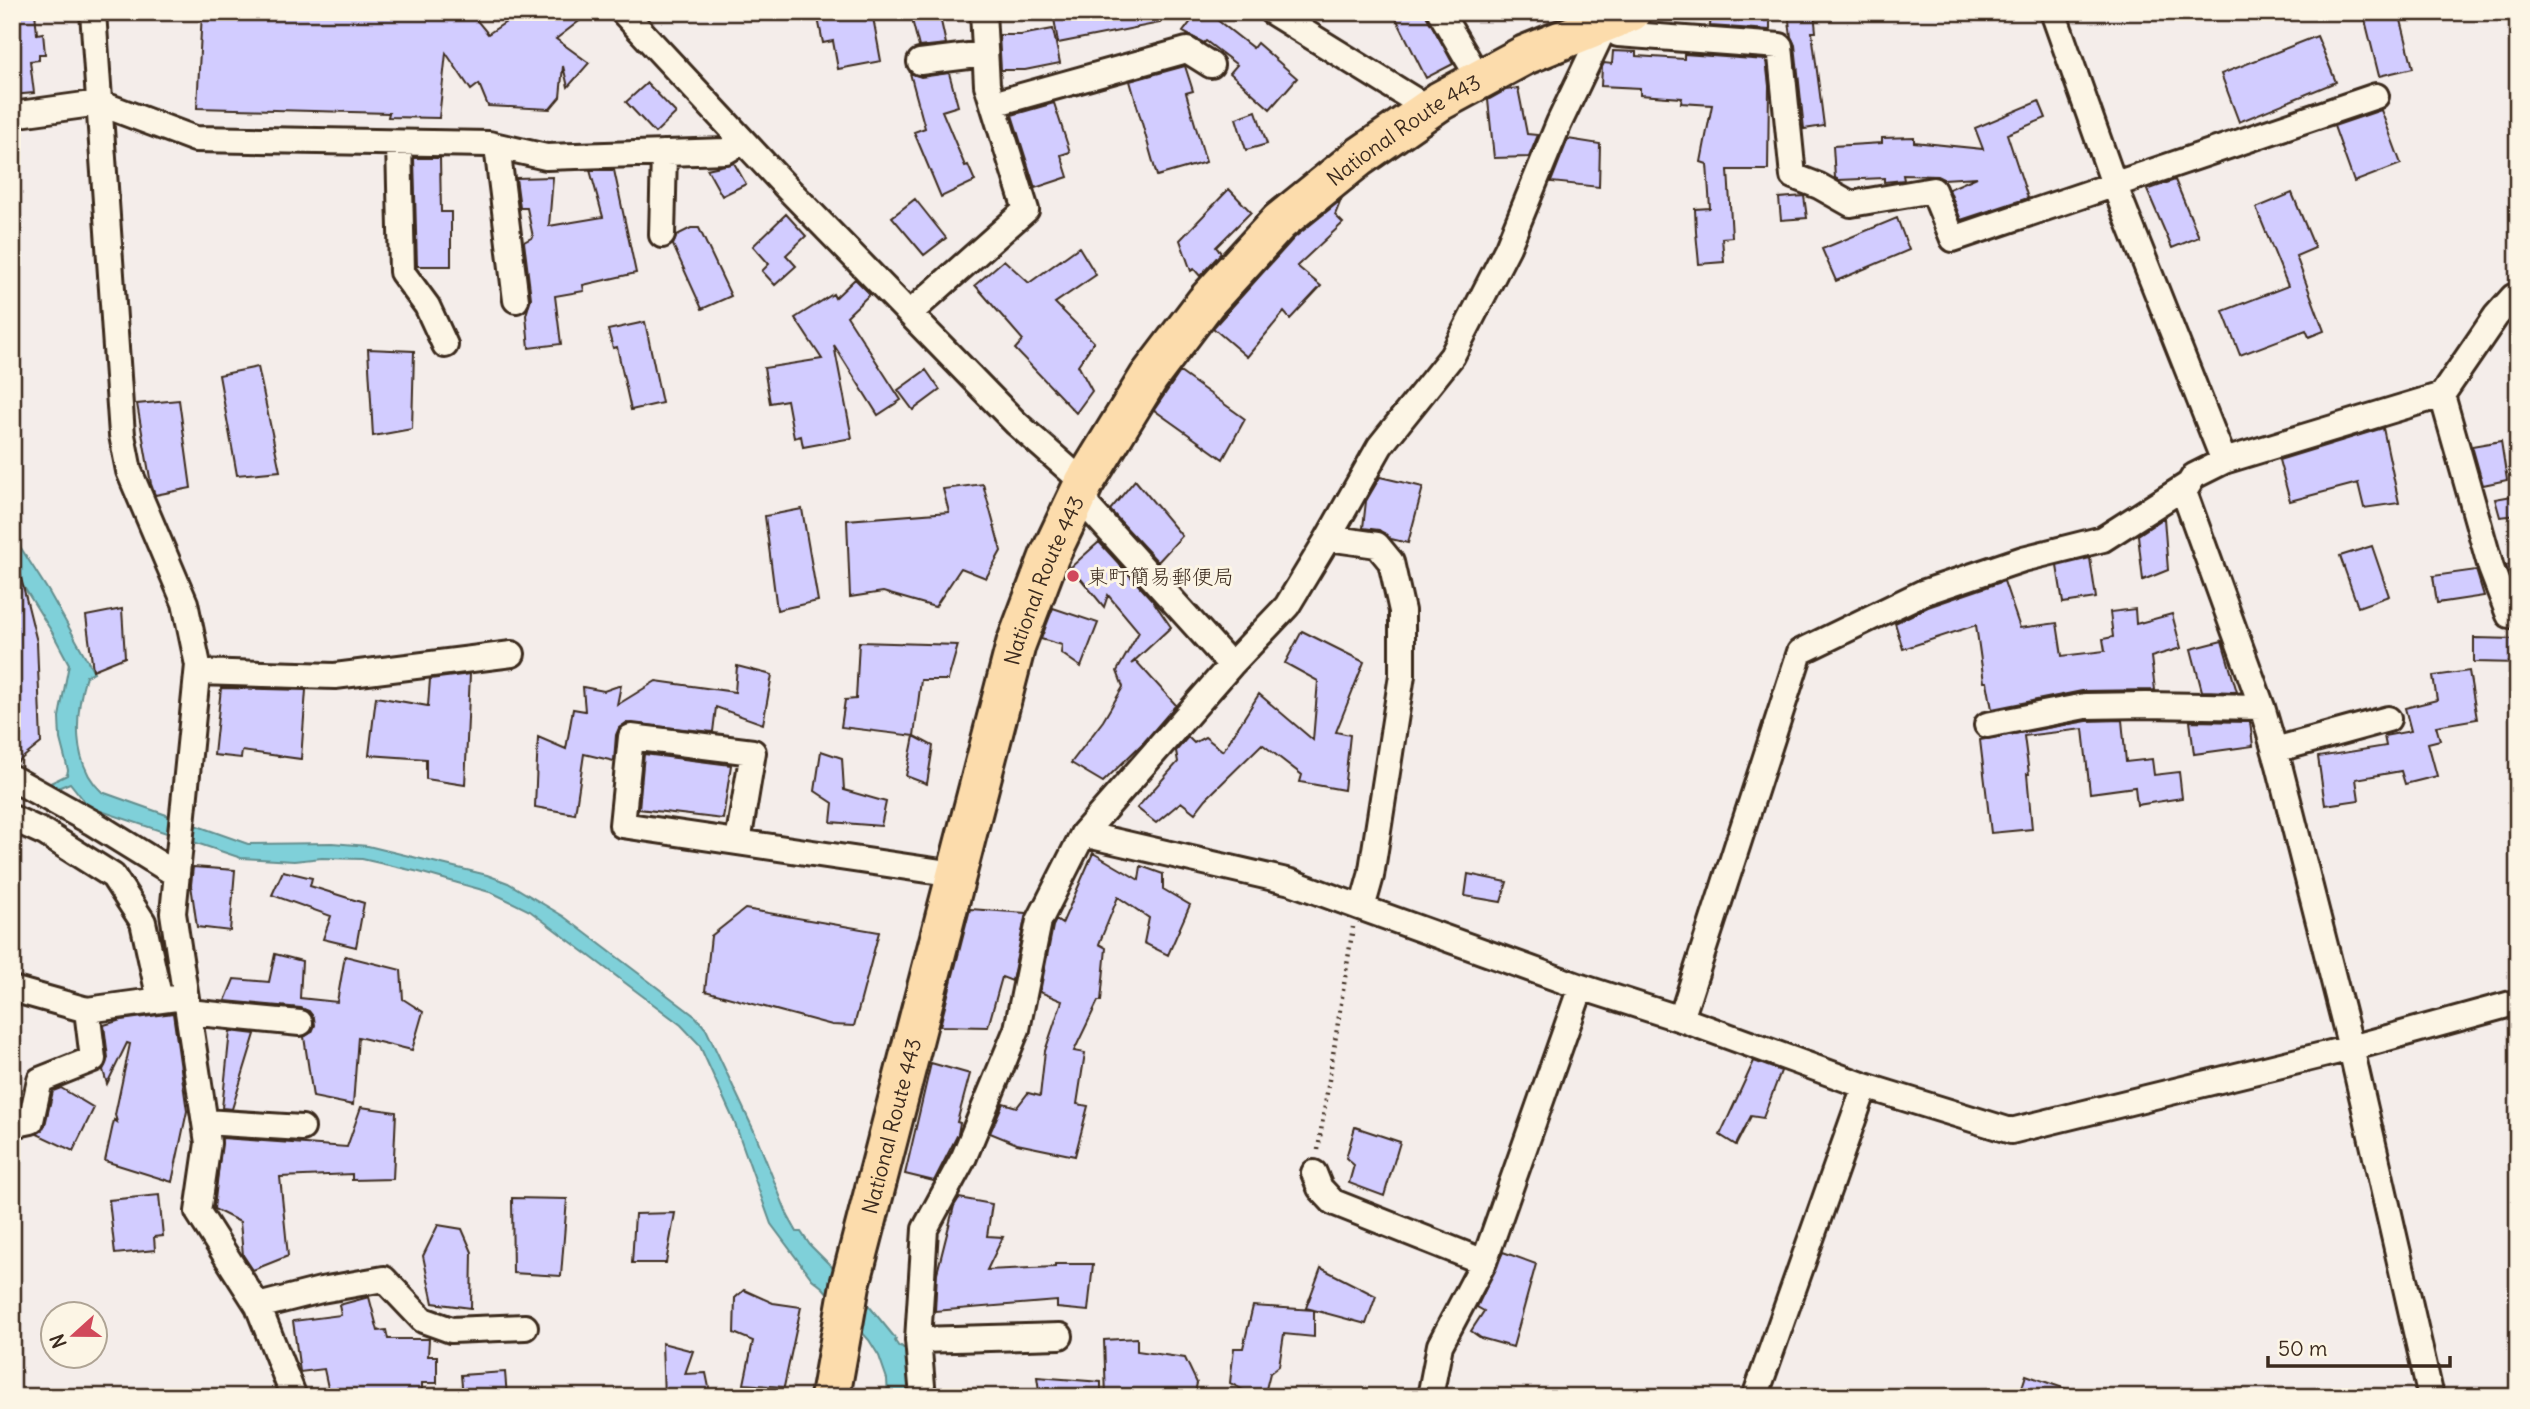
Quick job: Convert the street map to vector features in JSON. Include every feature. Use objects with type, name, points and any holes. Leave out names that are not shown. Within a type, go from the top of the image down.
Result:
[{"type":"highway","name":"National Route 443","points":[[830,1397],[850,1285],[1016,644],[1049,557],[1084,483],[1149,377],[1206,302],[1279,222],[1357,158],[1429,109],[1525,55],[1619,17]]},
{"type":"street","points":[[93,12],[122,435],[129,471],[184,603],[198,665],[173,913],[208,1143],[198,1212],[258,1306],[294,1397]]},
{"type":"street","points":[[623,12],[743,141],[1016,423],[1084,483],[1087,506],[1231,665]]},
{"type":"street","points":[[910,313],[1026,211],[987,85],[983,12]]},
{"type":"street","points":[[1272,12],[1429,109]]},
{"type":"street","points":[[1440,12],[1479,80]]},
{"type":"street","points":[[2053,12],[2114,184],[2224,461]]},
{"type":"street","points":[[1619,17],[1618,34],[1780,46],[1793,176],[1819,186],[1851,204],[1933,190],[1953,239],[2376,96]]},
{"type":"street","points":[[923,1397],[918,1340],[925,1229],[964,1157],[1017,1029],[1039,921],[1083,834],[1231,665],[1287,606],[1380,446],[1452,356],[1508,247],[1559,123],[1619,17]]},
{"type":"street","points":[[993,104],[1187,50],[1211,65]]},
{"type":"street","points":[[920,62],[985,54]]},
{"type":"street","points":[[12,115],[99,103],[195,139],[497,146],[546,157],[726,151],[743,141]]},
{"type":"street","points":[[399,142],[402,272],[427,306],[444,345]]},
{"type":"street","points":[[497,146],[516,300]]},
{"type":"street","points":[[663,235],[664,153]]},
{"type":"street","points":[[2431,1397],[2351,1048],[2275,750],[2184,492],[2194,476],[2224,461],[2442,395],[2496,316],[2513,297],[2518,297]]},
{"type":"street","points":[[2442,395],[2491,568],[2509,615],[2518,615]]},
{"type":"street","points":[[1681,1019],[1800,652],[1922,593],[2023,559],[2103,539],[2189,484]]},
{"type":"street","points":[[1328,538],[1377,545],[1391,562],[1402,611],[1402,675],[1371,876],[1362,908]]},
{"type":"street","points":[[198,672],[335,676],[512,654]]},
{"type":"street","points":[[1987,726],[2085,706],[2262,707]]},
{"type":"street","points":[[2275,750],[2388,719]]},
{"type":"street","points":[[738,842],[753,752],[631,737],[622,825],[955,874]]},
{"type":"street","points":[[12,778],[93,823],[177,875]]},
{"type":"street","points":[[12,818],[45,833],[113,876],[143,922],[160,1000]]},
{"type":"street","points":[[1083,834],[1291,882],[1866,1086],[2011,1131],[2351,1048],[2518,1002]]},
{"type":"street","points":[[1430,1397],[1440,1345],[1485,1262],[1581,987]]},
{"type":"street","points":[[12,989],[87,1010],[160,1000],[300,1023]]},
{"type":"street","points":[[12,1125],[31,1121],[40,1080],[93,1059],[87,1010]]},
{"type":"street","points":[[1755,1397],[1866,1086]]},
{"type":"street","points":[[205,1122],[302,1128]]},
{"type":"street","points":[[1314,1173],[1320,1188],[1333,1202],[1485,1262]]},
{"type":"street","points":[[258,1306],[321,1290],[384,1279],[423,1320],[451,1330],[524,1327]]},
{"type":"street","points":[[918,1340],[1060,1336]]},
{"type":"path","points":[[1314,1173],[1346,959],[1354,920],[1362,908]]},
{"type":"water","points":[[12,534],[49,592],[94,672],[86,676],[82,690],[78,737],[85,767],[102,792],[248,844],[332,843],[368,846],[487,875],[508,883],[563,916],[696,1017],[706,1029],[755,1133],[797,1232],[801,1232],[810,1245],[860,1295],[896,1339],[899,1347],[907,1351],[915,1397],[888,1397],[887,1379],[879,1356],[869,1340],[812,1279],[771,1224],[734,1121],[699,1044],[681,1025],[530,911],[493,893],[362,859],[322,858],[294,861],[241,858],[89,807],[70,783],[43,794],[40,788],[67,775],[68,770],[60,739],[59,717],[69,664],[12,568]]},
{"type":"building","points":[[12,12],[35,12],[37,34],[43,33],[45,54],[39,54],[39,60],[30,61],[34,93],[12,95]]},
{"type":"building","points":[[202,12],[470,12],[488,34],[521,12],[591,12],[556,39],[589,63],[568,87],[563,66],[560,97],[550,109],[488,106],[479,84],[471,90],[446,53],[439,118],[388,117],[389,113],[197,108]]},
{"type":"building","points":[[848,12],[872,12],[881,61],[838,69],[833,41],[823,43],[818,18]]},
{"type":"building","points":[[910,12],[939,12],[946,44],[919,47]]},
{"type":"building","points":[[1053,12],[1159,12],[1160,23],[1058,43]]},
{"type":"building","points":[[1198,12],[1207,12],[1253,48],[1257,43],[1297,78],[1270,109],[1230,73],[1237,65],[1206,41],[1204,43],[1183,32]]},
{"type":"building","points":[[1393,12],[1425,12],[1453,64],[1426,78]]},
{"type":"building","points":[[1711,12],[1770,12],[1770,30],[1710,26]]},
{"type":"building","points":[[1788,12],[1814,12],[1816,32],[1812,32],[1824,126],[1804,129],[1795,45],[1791,37]]},
{"type":"building","points":[[2399,12],[2413,68],[2379,76],[2364,16]]},
{"type":"building","points":[[1053,29],[1060,63],[1025,70],[1001,70],[999,35],[1021,35]]},
{"type":"building","points":[[2317,36],[2336,82],[2239,122],[2221,74]]},
{"type":"building","points":[[1613,51],[1636,52],[1636,56],[1684,59],[1684,54],[1766,60],[1769,86],[1768,170],[1728,170],[1732,237],[1722,238],[1724,262],[1699,264],[1696,232],[1695,209],[1710,208],[1707,164],[1701,162],[1712,105],[1681,103],[1682,98],[1640,95],[1640,88],[1601,86],[1602,67],[1604,63],[1612,64]]},
{"type":"building","points":[[1185,66],[1193,91],[1186,93],[1206,162],[1157,176],[1130,81]]},
{"type":"building","points":[[910,73],[921,77],[949,73],[958,106],[942,111],[965,166],[968,165],[975,181],[941,197],[914,132],[925,128]]},
{"type":"building","points":[[647,83],[676,113],[655,133],[626,102]]},
{"type":"building","points":[[1518,88],[1527,134],[1538,135],[1529,157],[1494,158],[1488,100],[1506,90]]},
{"type":"building","points":[[2039,101],[2046,118],[2007,134],[2028,198],[1961,220],[1949,189],[1977,177],[1943,179],[1937,176],[1903,175],[1904,180],[1884,182],[1884,178],[1835,178],[1833,146],[1882,143],[1882,138],[1914,137],[1914,142],[1983,149],[1975,128]]},
{"type":"building","points":[[1054,103],[1070,152],[1061,155],[1068,177],[1035,188],[1012,115]]},
{"type":"building","points":[[2381,110],[2401,164],[2354,182],[2334,126]]},
{"type":"building","points":[[1256,111],[1267,144],[1246,150],[1236,118]]},
{"type":"building","points":[[1568,139],[1600,144],[1599,187],[1551,182]]},
{"type":"building","points":[[414,158],[440,158],[441,212],[451,212],[451,266],[417,266]]},
{"type":"building","points":[[734,163],[746,184],[722,196],[707,169]]},
{"type":"building","points":[[590,170],[614,170],[636,273],[583,285],[584,291],[555,296],[561,344],[529,348],[526,315],[531,298],[524,242],[533,237],[527,208],[520,208],[516,178],[553,177],[549,226],[603,217]]},
{"type":"building","points":[[2175,180],[2199,237],[2172,248],[2147,190]]},
{"type":"building","points":[[1229,189],[1251,212],[1216,247],[1221,253],[1200,276],[1194,269],[1191,271],[1180,240]]},
{"type":"building","points":[[2292,193],[2315,248],[2296,256],[2324,331],[2309,337],[2306,330],[2240,355],[2223,311],[2288,286],[2256,208]]},
{"type":"building","points":[[1804,196],[1807,218],[1781,220],[1779,198]]},
{"type":"building","points":[[915,199],[946,238],[924,255],[892,217]]},
{"type":"building","points":[[1341,200],[1335,215],[1343,223],[1297,266],[1321,286],[1290,319],[1284,312],[1247,357],[1213,328],[1294,238]]},
{"type":"building","points":[[786,214],[806,236],[786,255],[796,266],[775,285],[762,271],[769,264],[753,246]]},
{"type":"building","points":[[1897,218],[1909,250],[1836,281],[1822,249]]},
{"type":"building","points":[[691,228],[699,228],[731,296],[702,309],[673,245],[677,235]]},
{"type":"building","points":[[1079,247],[1096,275],[1055,303],[1094,342],[1078,365],[1092,391],[1076,413],[1015,349],[1023,340],[975,285],[1004,260],[1029,283]]},
{"type":"building","points":[[855,279],[870,294],[847,316],[901,400],[878,415],[834,345],[852,438],[803,447],[801,436],[794,438],[787,400],[770,403],[764,368],[822,359],[795,318],[833,294],[835,298]]},
{"type":"building","points":[[645,322],[662,403],[631,410],[617,347],[613,348],[608,330]]},
{"type":"building","points":[[368,349],[414,351],[412,429],[373,436]]},
{"type":"building","points":[[258,367],[280,471],[237,475],[219,375]]},
{"type":"building","points":[[926,370],[940,390],[913,410],[898,390]]},
{"type":"building","points":[[1180,372],[1245,419],[1223,459],[1154,410]]},
{"type":"building","points":[[179,400],[191,488],[155,495],[137,404]]},
{"type":"building","points":[[2383,428],[2399,503],[2364,508],[2358,483],[2290,501],[2279,460]]},
{"type":"building","points":[[2501,441],[2507,480],[2483,485],[2472,446]]},
{"type":"building","points":[[1380,477],[1423,487],[1408,543],[1391,539],[1379,530],[1363,528],[1366,501]]},
{"type":"building","points":[[1135,480],[1182,536],[1158,562],[1110,510]]},
{"type":"building","points":[[983,484],[1001,551],[986,578],[961,568],[935,607],[883,592],[850,597],[847,520],[949,512],[943,489]]},
{"type":"building","points":[[2518,495],[2518,515],[2500,517],[2495,499]]},
{"type":"building","points":[[802,509],[818,601],[777,610],[765,516]]},
{"type":"building","points":[[2164,518],[2168,570],[2143,580],[2138,535]]},
{"type":"building","points":[[1099,542],[1153,601],[1171,627],[1131,664],[1136,661],[1176,705],[1144,742],[1103,782],[1071,763],[1103,721],[1123,687],[1117,671],[1139,632],[1108,595],[1104,607],[1071,567]]},
{"type":"building","points":[[2372,546],[2389,596],[2358,607],[2340,556]]},
{"type":"building","points":[[2090,558],[2096,598],[2063,603],[2057,566]]},
{"type":"building","points":[[2518,564],[2518,585],[2513,585],[2506,565]]},
{"type":"building","points":[[19,570],[37,642],[41,743],[15,764],[12,763],[12,571]]},
{"type":"building","points":[[2476,570],[2484,596],[2437,603],[2433,576]]},
{"type":"building","points":[[2004,581],[2020,628],[2057,623],[2062,656],[2105,651],[2103,639],[2113,637],[2110,612],[2135,609],[2136,624],[2172,614],[2181,648],[2151,657],[2155,690],[2082,691],[1992,709],[1987,682],[1984,682],[1976,625],[1903,649],[1895,623],[1928,607]]},
{"type":"building","points":[[1053,608],[1098,623],[1081,667],[1061,653],[1062,645],[1041,639]]},
{"type":"building","points":[[122,609],[125,657],[93,670],[86,616]]},
{"type":"building","points":[[1302,631],[1364,662],[1336,732],[1350,735],[1344,790],[1300,782],[1302,775],[1262,744],[1195,813],[1181,802],[1156,823],[1137,808],[1178,762],[1176,751],[1188,737],[1194,743],[1205,737],[1223,751],[1259,694],[1313,740],[1318,681],[1285,663]]},
{"type":"building","points":[[2474,638],[2518,639],[2518,663],[2474,662]]},
{"type":"building","points":[[2222,641],[2237,692],[2202,691],[2191,649]]},
{"type":"building","points":[[859,642],[958,645],[948,680],[921,680],[914,736],[841,727],[845,700],[856,699]]},
{"type":"building","points":[[737,666],[772,675],[763,724],[716,707],[713,732],[626,723],[619,728],[616,735],[614,761],[584,754],[575,814],[535,807],[538,737],[566,749],[573,709],[585,711],[583,687],[604,691],[621,685],[617,705],[656,681],[735,692]]},
{"type":"building","points":[[2469,671],[2477,719],[2436,726],[2440,740],[2428,743],[2437,776],[2405,784],[2401,771],[2356,779],[2359,800],[2325,805],[2318,757],[2386,746],[2384,736],[2411,731],[2405,708],[2437,700],[2433,676]]},
{"type":"building","points":[[470,674],[465,785],[426,779],[426,759],[369,755],[376,697],[428,706],[430,679]]},
{"type":"building","points":[[221,688],[306,690],[301,759],[242,751],[241,758],[214,755]]},
{"type":"building","points":[[2122,720],[2126,762],[2152,759],[2154,775],[2179,772],[2182,798],[2137,805],[2135,787],[2090,793],[2083,729],[2024,736],[2032,829],[1991,833],[1980,740],[2087,721]]},
{"type":"building","points":[[2190,721],[2250,722],[2253,746],[2194,754]]},
{"type":"building","points":[[914,736],[933,746],[927,784],[906,776]]},
{"type":"building","points":[[821,751],[842,758],[844,790],[886,802],[881,826],[831,822],[833,803],[815,791]]},
{"type":"building","points":[[644,754],[731,765],[723,819],[639,809]]},
{"type":"building","points":[[1093,853],[1139,880],[1141,866],[1163,874],[1163,889],[1190,905],[1168,955],[1144,943],[1149,918],[1118,897],[1099,944],[1106,948],[1101,1001],[1098,1001],[1074,1051],[1085,1053],[1077,1104],[1088,1106],[1075,1156],[1017,1144],[990,1133],[1003,1103],[1017,1107],[1028,1093],[1040,1096],[1045,1051],[1062,1001],[1040,992],[1053,926],[1056,920],[1062,924]]},
{"type":"building","points":[[193,867],[235,870],[230,931],[197,927],[191,885]]},
{"type":"building","points":[[283,871],[312,878],[310,886],[364,903],[356,947],[323,939],[331,916],[272,895]]},
{"type":"building","points":[[1468,874],[1507,882],[1501,902],[1465,896]]},
{"type":"building","points":[[745,909],[879,932],[854,1026],[832,1025],[705,991],[711,936]]},
{"type":"building","points":[[970,909],[1026,913],[1012,981],[1002,977],[988,1027],[940,1026]]},
{"type":"building","points":[[275,954],[302,961],[300,998],[337,1002],[345,956],[401,970],[403,999],[423,1012],[412,1050],[358,1037],[353,1105],[313,1097],[304,1037],[312,1032],[315,1025],[309,1011],[225,1001],[234,979],[269,982]]},
{"type":"building","points":[[173,1013],[187,1111],[172,1182],[105,1161],[114,1120],[117,1122],[115,1115],[130,1044],[127,1043],[107,1084],[103,1070],[108,1058],[104,1025]]},
{"type":"building","points":[[230,1031],[255,1034],[232,1109],[222,1108]]},
{"type":"building","points":[[1754,1061],[1781,1071],[1763,1118],[1751,1116],[1736,1145],[1720,1135]]},
{"type":"building","points":[[931,1063],[970,1074],[957,1122],[960,1123],[958,1134],[934,1181],[905,1174]]},
{"type":"building","points":[[61,1088],[94,1108],[73,1151],[37,1134],[45,1125],[53,1091]]},
{"type":"building","points":[[361,1107],[396,1112],[393,1179],[352,1180],[352,1174],[280,1177],[288,1256],[253,1270],[243,1255],[240,1222],[214,1209],[222,1138],[347,1147]]},
{"type":"building","points":[[1355,1127],[1400,1142],[1384,1196],[1349,1183],[1354,1165],[1346,1158]]},
{"type":"building","points":[[159,1195],[163,1236],[154,1237],[155,1250],[115,1254],[109,1200]]},
{"type":"building","points":[[512,1198],[567,1199],[561,1276],[513,1273]]},
{"type":"building","points":[[959,1198],[992,1204],[987,1236],[1003,1237],[987,1270],[1055,1267],[1055,1264],[1093,1264],[1088,1311],[1057,1308],[1057,1301],[935,1311],[937,1273],[954,1206]]},
{"type":"building","points":[[675,1213],[666,1263],[632,1263],[635,1214]]},
{"type":"building","points":[[438,1225],[462,1229],[472,1252],[471,1308],[433,1303],[423,1256]]},
{"type":"building","points":[[1503,1252],[1536,1264],[1513,1347],[1481,1338],[1471,1331],[1484,1311],[1477,1307]]},
{"type":"building","points":[[1321,1268],[1376,1296],[1366,1324],[1306,1308]]},
{"type":"building","points":[[744,1290],[773,1303],[801,1307],[784,1387],[744,1384],[753,1341],[734,1333],[735,1298]]},
{"type":"building","points":[[369,1297],[378,1331],[386,1330],[388,1339],[429,1339],[428,1356],[437,1356],[437,1383],[422,1383],[422,1397],[330,1397],[324,1369],[300,1372],[293,1321],[341,1315],[339,1305]]},
{"type":"building","points":[[1253,1306],[1314,1310],[1314,1337],[1284,1334],[1279,1366],[1270,1373],[1264,1397],[1256,1397],[1230,1383],[1234,1348],[1243,1348]]},
{"type":"building","points":[[1137,1338],[1137,1351],[1185,1358],[1197,1383],[1194,1397],[1106,1397],[1104,1340]]},
{"type":"building","points":[[662,1343],[693,1351],[685,1374],[706,1373],[711,1397],[664,1397]]},
{"type":"building","points":[[505,1372],[507,1397],[463,1397],[461,1375]]},
{"type":"building","points":[[2026,1375],[2080,1394],[2080,1397],[2019,1397]]},
{"type":"building","points":[[1037,1377],[1101,1382],[1101,1397],[1040,1397]]},
{"type":"place","name":"東町簡易郵便局","points":[[1073,576]]}]
